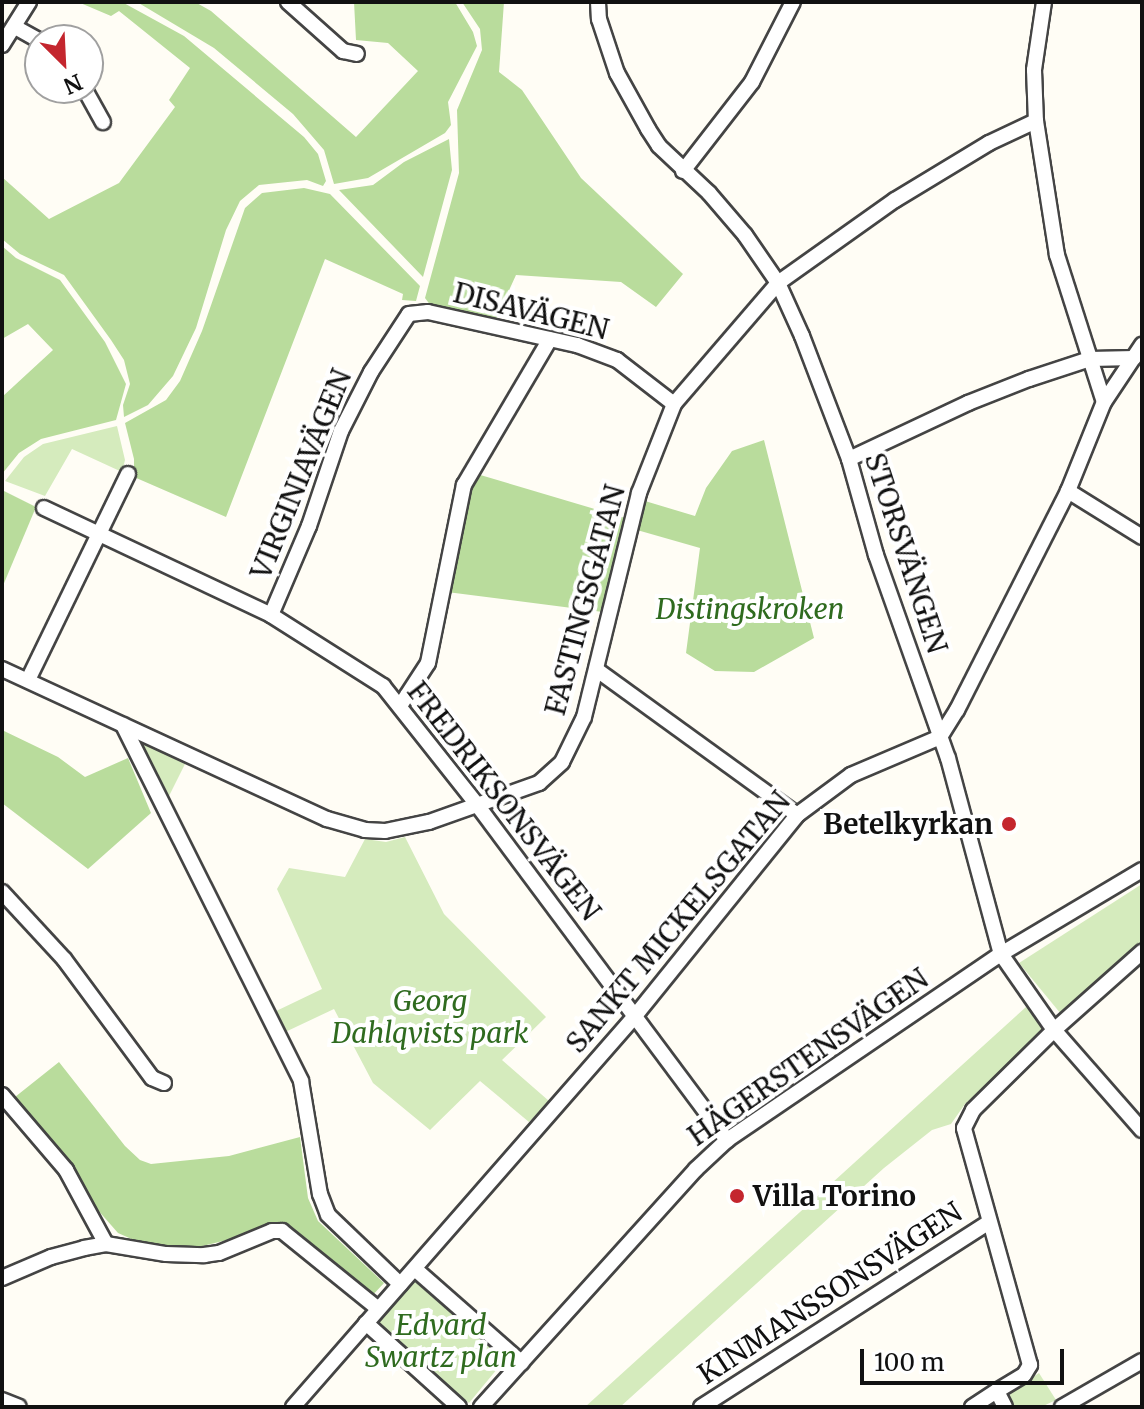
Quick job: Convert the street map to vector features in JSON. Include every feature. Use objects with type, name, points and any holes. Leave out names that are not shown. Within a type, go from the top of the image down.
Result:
[{"type":"street","points":[[2,45],[29,2]]},
{"type":"street","points":[[288,2],[343,51],[357,54]]},
{"type":"street","name":"STORSVÄNGEN","points":[[598,2],[599,19],[630,100],[655,140],[730,217],[778,283],[816,369],[849,459],[876,555],[940,737],[1001,954],[1054,1030],[1142,1130]]},
{"type":"street","points":[[683,171],[752,82],[793,2]]},
{"type":"street","points":[[1044,2],[1034,70],[1036,121],[1057,255],[1104,402]]},
{"type":"street","points":[[15,27],[24,32]]},
{"type":"street","points":[[93,104],[103,122]]},
{"type":"street","name":"FASTINGSGATAN","points":[[2,669],[327,819],[365,830],[406,828],[539,783],[562,762],[584,717],[639,493],[674,404],[778,283],[925,181],[1036,121]]},
{"type":"street","name":"DISAVÄGEN","points":[[409,314],[428,312],[550,339],[617,360],[674,404]]},
{"type":"street","name":"VIRGINIAVÄGEN","points":[[271,615],[309,526],[341,431],[371,372],[409,314]]},
{"type":"street","points":[[400,706],[428,663],[464,485],[550,339]]},
{"type":"street","points":[[849,459],[968,403],[1090,359],[1138,352]]},
{"type":"street","points":[[940,737],[957,710],[1068,491],[1104,402],[1138,352]]},
{"type":"street","points":[[28,680],[128,474]]},
{"type":"street","points":[[1068,491],[1142,537]]},
{"type":"street","name":"FREDRIKSONSVÄGEN","points":[[44,508],[271,615],[383,686],[478,806],[727,1140]]},
{"type":"street","points":[[597,670],[797,815]]},
{"type":"street","points":[[123,725],[301,1081],[320,1194],[328,1215],[400,1284]]},
{"type":"street","name":"SANKT MICKELSGATAN","points":[[293,1407],[635,1016],[797,815],[851,775],[940,737]]},
{"type":"street","name":"HÄGERSTENSVÄGEN","points":[[481,1407],[696,1169],[727,1140],[1001,954],[1142,870]]},
{"type":"street","points":[[2,892],[64,959],[152,1078],[164,1083]]},
{"type":"street","points":[[972,1407],[1024,1375],[1030,1365],[964,1128],[973,1110],[1054,1030],[1142,952]]},
{"type":"street","points":[[2,1095],[57,1156],[106,1244]]},
{"type":"street","name":"KINMANSSONSVÄGEN","points":[[701,1407],[988,1223]]},
{"type":"street","points":[[2,1278],[51,1257],[106,1244],[166,1254],[204,1255],[219,1253],[272,1231],[282,1231],[377,1308]]},
{"type":"street","points":[[415,1269],[522,1363]]},
{"type":"street","points":[[366,1323],[459,1407]]},
{"type":"street","points":[[1062,1407],[1142,1361]]},
{"type":"street","points":[[997,1391],[1005,1407]]},
{"type":"street","points":[[2,1400],[19,1407]]},
{"type":"green space","points":[[78,2],[122,2],[184,36],[304,137],[318,154],[326,181],[323,186],[307,180],[259,185],[240,201],[226,230],[196,328],[173,376],[148,405],[124,417],[123,405],[130,384],[124,360],[111,340],[64,275],[20,254],[2,239],[2,177],[49,219],[119,183],[175,107],[169,100],[190,68],[119,11],[111,16]]},
{"type":"green space","points":[[137,2],[195,2],[211,11],[356,137],[418,71],[388,43],[356,40],[354,2],[455,2],[473,32],[477,46],[448,102],[451,125],[445,133],[368,178],[334,184],[324,150],[293,114],[214,48]]},
{"type":"green space","points":[[462,2],[504,2],[499,72],[522,90],[581,178],[683,274],[656,307],[621,282],[516,275],[496,319],[431,306],[425,298],[459,173],[457,110],[482,50],[480,29]]},
{"type":"green space","points":[[449,139],[452,170],[423,277],[339,190],[373,185],[404,162]]},
{"type":"green space","points":[[304,188],[330,194],[420,286],[416,301],[402,300],[403,294],[325,259],[226,517],[134,477],[134,459],[125,423],[166,400],[180,381],[202,331],[245,208],[262,193]]},
{"type":"green space","points":[[2,246],[16,258],[60,280],[105,342],[126,384],[116,420],[41,439],[19,453],[2,474],[2,397],[53,350],[28,324],[2,339]]},
{"type":"green space","points":[[117,426],[125,460],[122,472],[72,449],[45,496],[5,481],[24,457],[43,444]]},
{"type":"green space","name":"Distingskroken","points":[[764,440],[814,638],[754,672],[715,671],[686,653],[700,548],[637,530],[645,501],[695,516],[706,488],[732,451]]},
{"type":"green space","points":[[477,474],[625,518],[603,612],[447,592],[464,504]]},
{"type":"green space","points":[[2,490],[36,507],[2,588]]},
{"type":"green space","points":[[2,730],[58,757],[85,777],[128,758],[151,813],[88,869],[2,803]]},
{"type":"green space","points":[[142,742],[185,764],[166,802],[138,750]]},
{"type":"green space","name":"Georg Dahlqvists park","points":[[405,837],[444,914],[546,1017],[502,1060],[549,1101],[529,1122],[480,1081],[430,1130],[373,1083],[334,1009],[281,1034],[272,1013],[322,989],[277,889],[289,868],[345,877],[365,839],[386,842]]},
{"type":"green space","points":[[1142,884],[1142,942],[1061,1014],[1019,963]]},
{"type":"green space","points":[[1026,1007],[1039,1021],[1042,1029],[1039,1039],[965,1104],[951,1124],[932,1130],[884,1168],[620,1407],[585,1407]]},
{"type":"green space","points":[[59,1062],[125,1146],[140,1160],[151,1164],[229,1156],[300,1137],[308,1198],[318,1221],[384,1283],[370,1298],[285,1226],[190,1249],[136,1241],[118,1233],[97,1209],[56,1144],[15,1097]]},
{"type":"green space","name":"Edvard Swartz plan","points":[[413,1279],[507,1357],[469,1403],[375,1325]]},
{"type":"green space","points":[[1039,1373],[1056,1400],[1041,1407],[1013,1407],[1009,1397],[1012,1391]]},
{"type":"place","name":"Betelkyrkan","points":[[1009,824]]},
{"type":"place","name":"Villa Torino","points":[[737,1196]]}]
